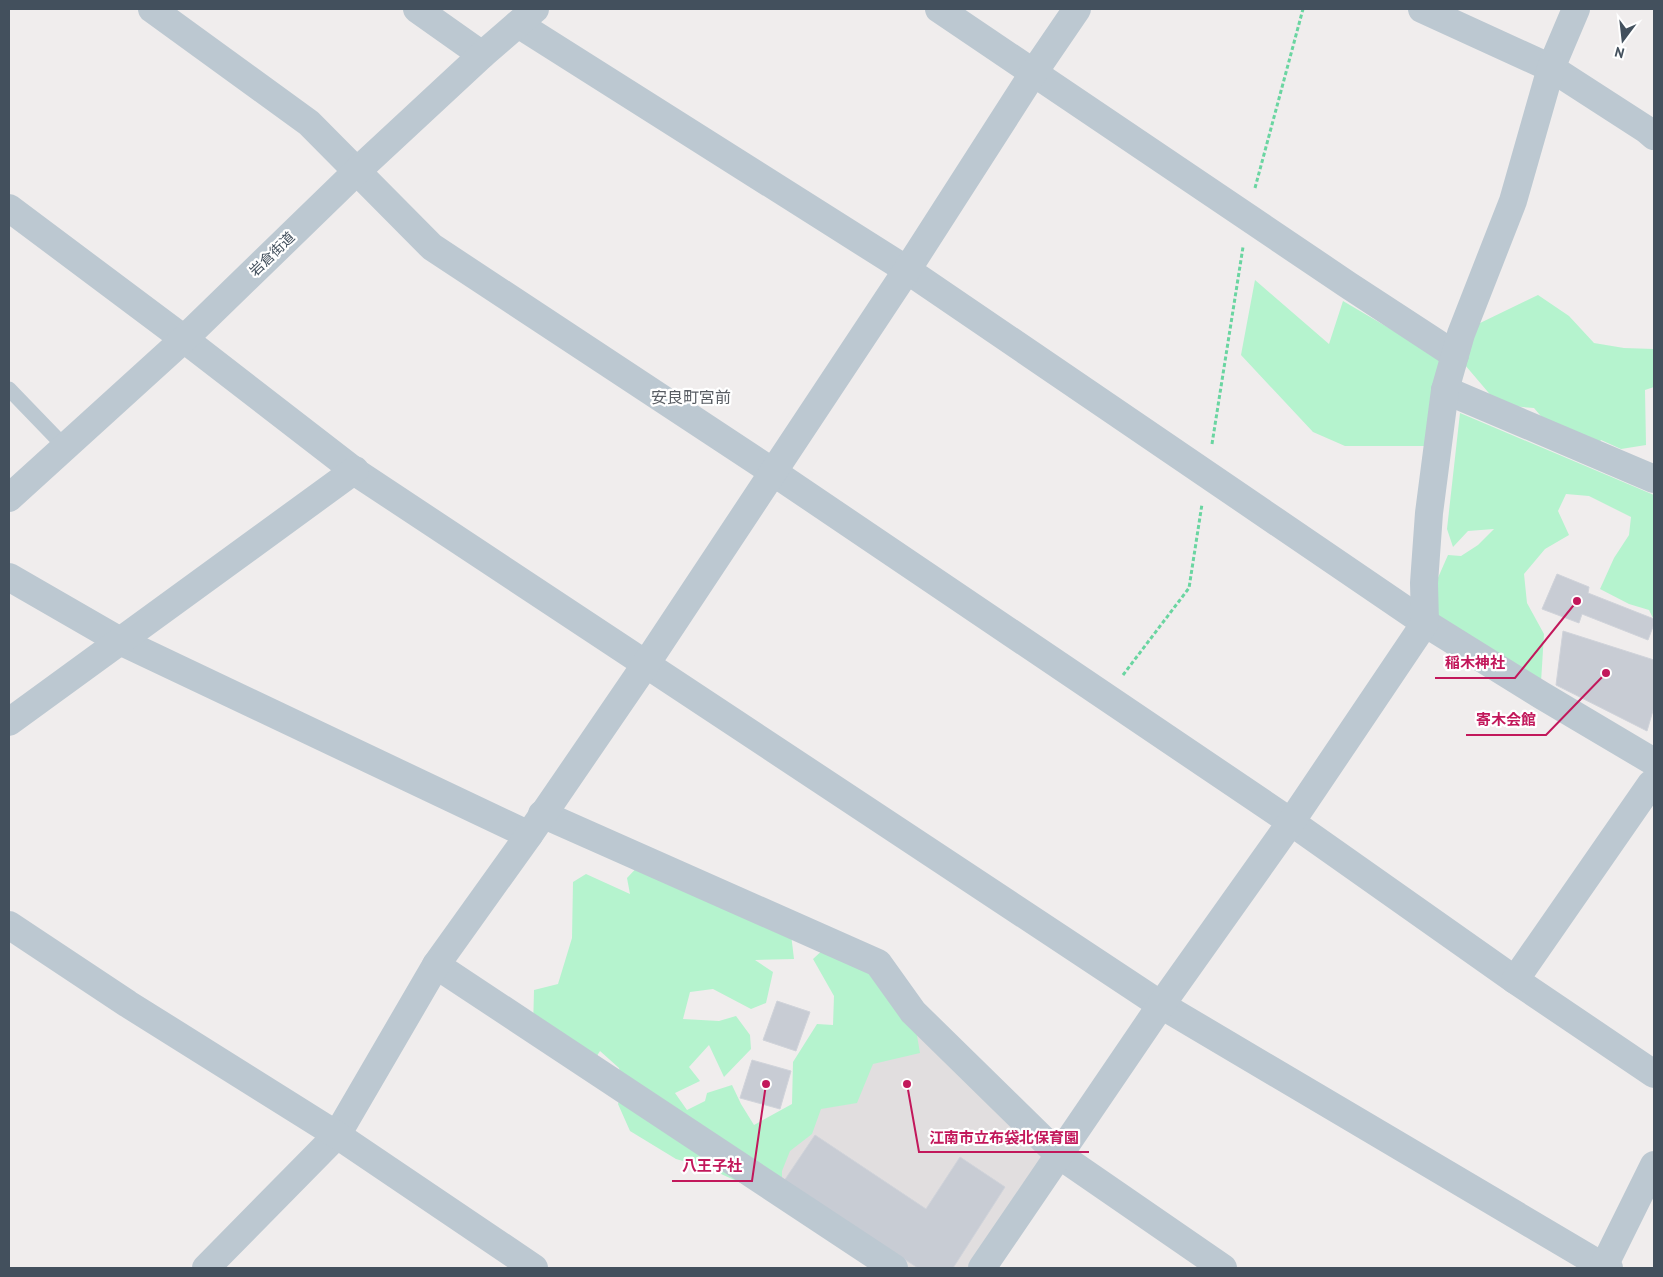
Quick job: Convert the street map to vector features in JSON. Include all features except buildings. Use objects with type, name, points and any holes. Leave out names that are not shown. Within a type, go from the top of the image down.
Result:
[{"type":"street","points":[[152,9],[309,124],[432,247],[773,472],[1291,822],[1515,980],[1654,1074]]},
{"type":"street","points":[[417,9],[482,55]]},
{"type":"street","points":[[939,9],[1455,355]]},
{"type":"street","points":[[222,1263],[337,1135],[436,966],[646,664],[1077,9]]},
{"type":"street","points":[[1422,9],[1551,68],[1654,136]]},
{"type":"street","points":[[982,1268],[1161,1005],[1291,822],[1425,623],[1424,583],[1429,513],[1445,390],[1455,355],[1513,201],[1551,68],[1576,9]]},
{"type":"street","points":[[526,16],[907,270],[1425,623],[1541,695],[1653,778],[1515,980]]},
{"type":"street","name":"岩倉街道","points":[[9,498],[184,339],[356,172],[526,16]]},
{"type":"street","points":[[9,208],[184,339],[354,470],[646,664],[1161,1005],[1605,1268],[1654,1165]]},
{"type":"street","points":[[1445,390],[1654,479]]},
{"type":"street","points":[[9,722],[354,470]]},
{"type":"street","points":[[9,577],[120,641],[536,824],[878,963],[913,1012],[1059,1155],[1224,1268]]},
{"type":"street","points":[[9,925],[128,1004],[337,1135],[534,1268]]},
{"type":"street","points":[[436,966],[894,1268]]},
{"type":"lane","points":[[9,389],[65,447]]},
{"type":"path","points":[[1106,697],[1189,588],[1248,218],[1303,9]]},
{"type":"shaded area","points":[[895,987],[1059,1155],[982,1268],[888,1268],[762,1181]]},
{"type":"green space","points":[[1255,280],[1329,344],[1343,301],[1440,358],[1426,446],[1345,446],[1313,432],[1241,355]]},
{"type":"green space","points":[[1538,295],[1569,316],[1594,343],[1624,348],[1654,349],[1654,387],[1645,390],[1646,445],[1621,449],[1601,440],[1587,458],[1545,421],[1534,408],[1499,405],[1465,365],[1478,324]]},
{"type":"green space","points":[[1460,413],[1654,495],[1654,620],[1649,610],[1629,604],[1600,589],[1614,558],[1629,535],[1631,517],[1589,496],[1566,494],[1558,511],[1569,535],[1545,549],[1524,574],[1527,603],[1544,634],[1541,682],[1435,623],[1437,580],[1448,555],[1461,556],[1478,545],[1494,529],[1468,531],[1453,547],[1447,529]]},
{"type":"green space","points":[[645,859],[791,934],[794,959],[755,960],[773,972],[766,1003],[751,1009],[713,989],[690,992],[683,1019],[719,1021],[736,1016],[750,1035],[751,1049],[724,1077],[709,1045],[689,1067],[700,1081],[675,1093],[687,1110],[705,1101],[707,1093],[732,1085],[754,1125],[792,1104],[793,1062],[817,1024],[833,1025],[834,996],[813,959],[827,946],[868,969],[913,1012],[920,1053],[873,1064],[857,1103],[821,1109],[812,1134],[790,1151],[782,1171],[782,1194],[763,1193],[710,1169],[676,1159],[630,1131],[618,1104],[623,1089],[619,1068],[600,1051],[590,1067],[533,1029],[534,990],[558,984],[572,938],[573,882],[586,874],[630,894],[627,878]]},
{"type":"place","name":"稲木神社","points":[[1577,601]]},
{"type":"place","name":"寄木会館","points":[[1606,673]]},
{"type":"place","name":"八王子社","points":[[766,1084]]},
{"type":"place","name":"江南市立布袋北保育園","points":[[907,1084]]},
{"type":"district","name":"安良町宮前","points":[[691,397]]}]
